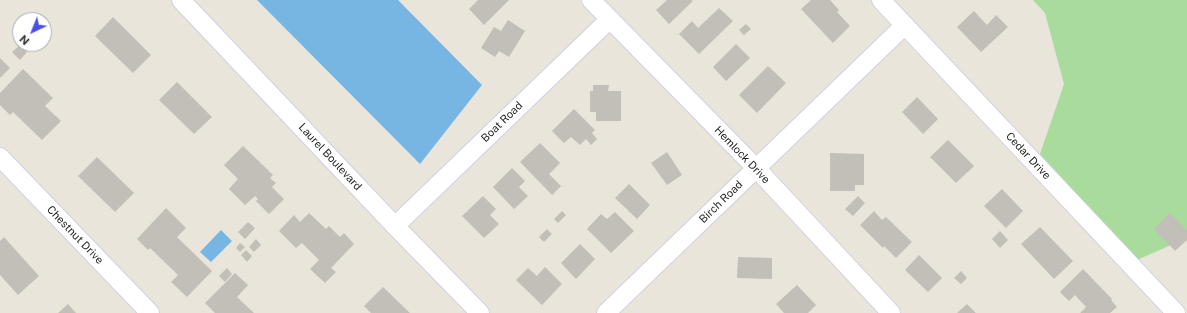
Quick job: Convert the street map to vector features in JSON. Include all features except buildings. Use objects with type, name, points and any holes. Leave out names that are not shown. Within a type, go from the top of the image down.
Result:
[{"type":"street","name":"Laurel Boulevard","points":[[181,0],[394,226],[480,313]]},
{"type":"street","name":"Hemlock Drive","points":[[591,0],[756,168],[891,313]]},
{"type":"street","name":"Cedar Drive","points":[[881,0],[1176,313]]},
{"type":"street","name":"Boat Road","points":[[394,226],[610,19]]},
{"type":"street","name":"Birch Road","points":[[606,313],[905,25]]},
{"type":"street","name":"Chestnut Drive","points":[[0,157],[150,313]]},
{"type":"green space","points":[[1033,0],[1187,0],[1187,238],[1137,260],[1040,154],[1064,84],[1045,13]]},
{"type":"water","points":[[257,0],[398,0],[482,85],[420,164]]},
{"type":"water","points":[[221,230],[232,241],[211,262],[200,252]]}]
